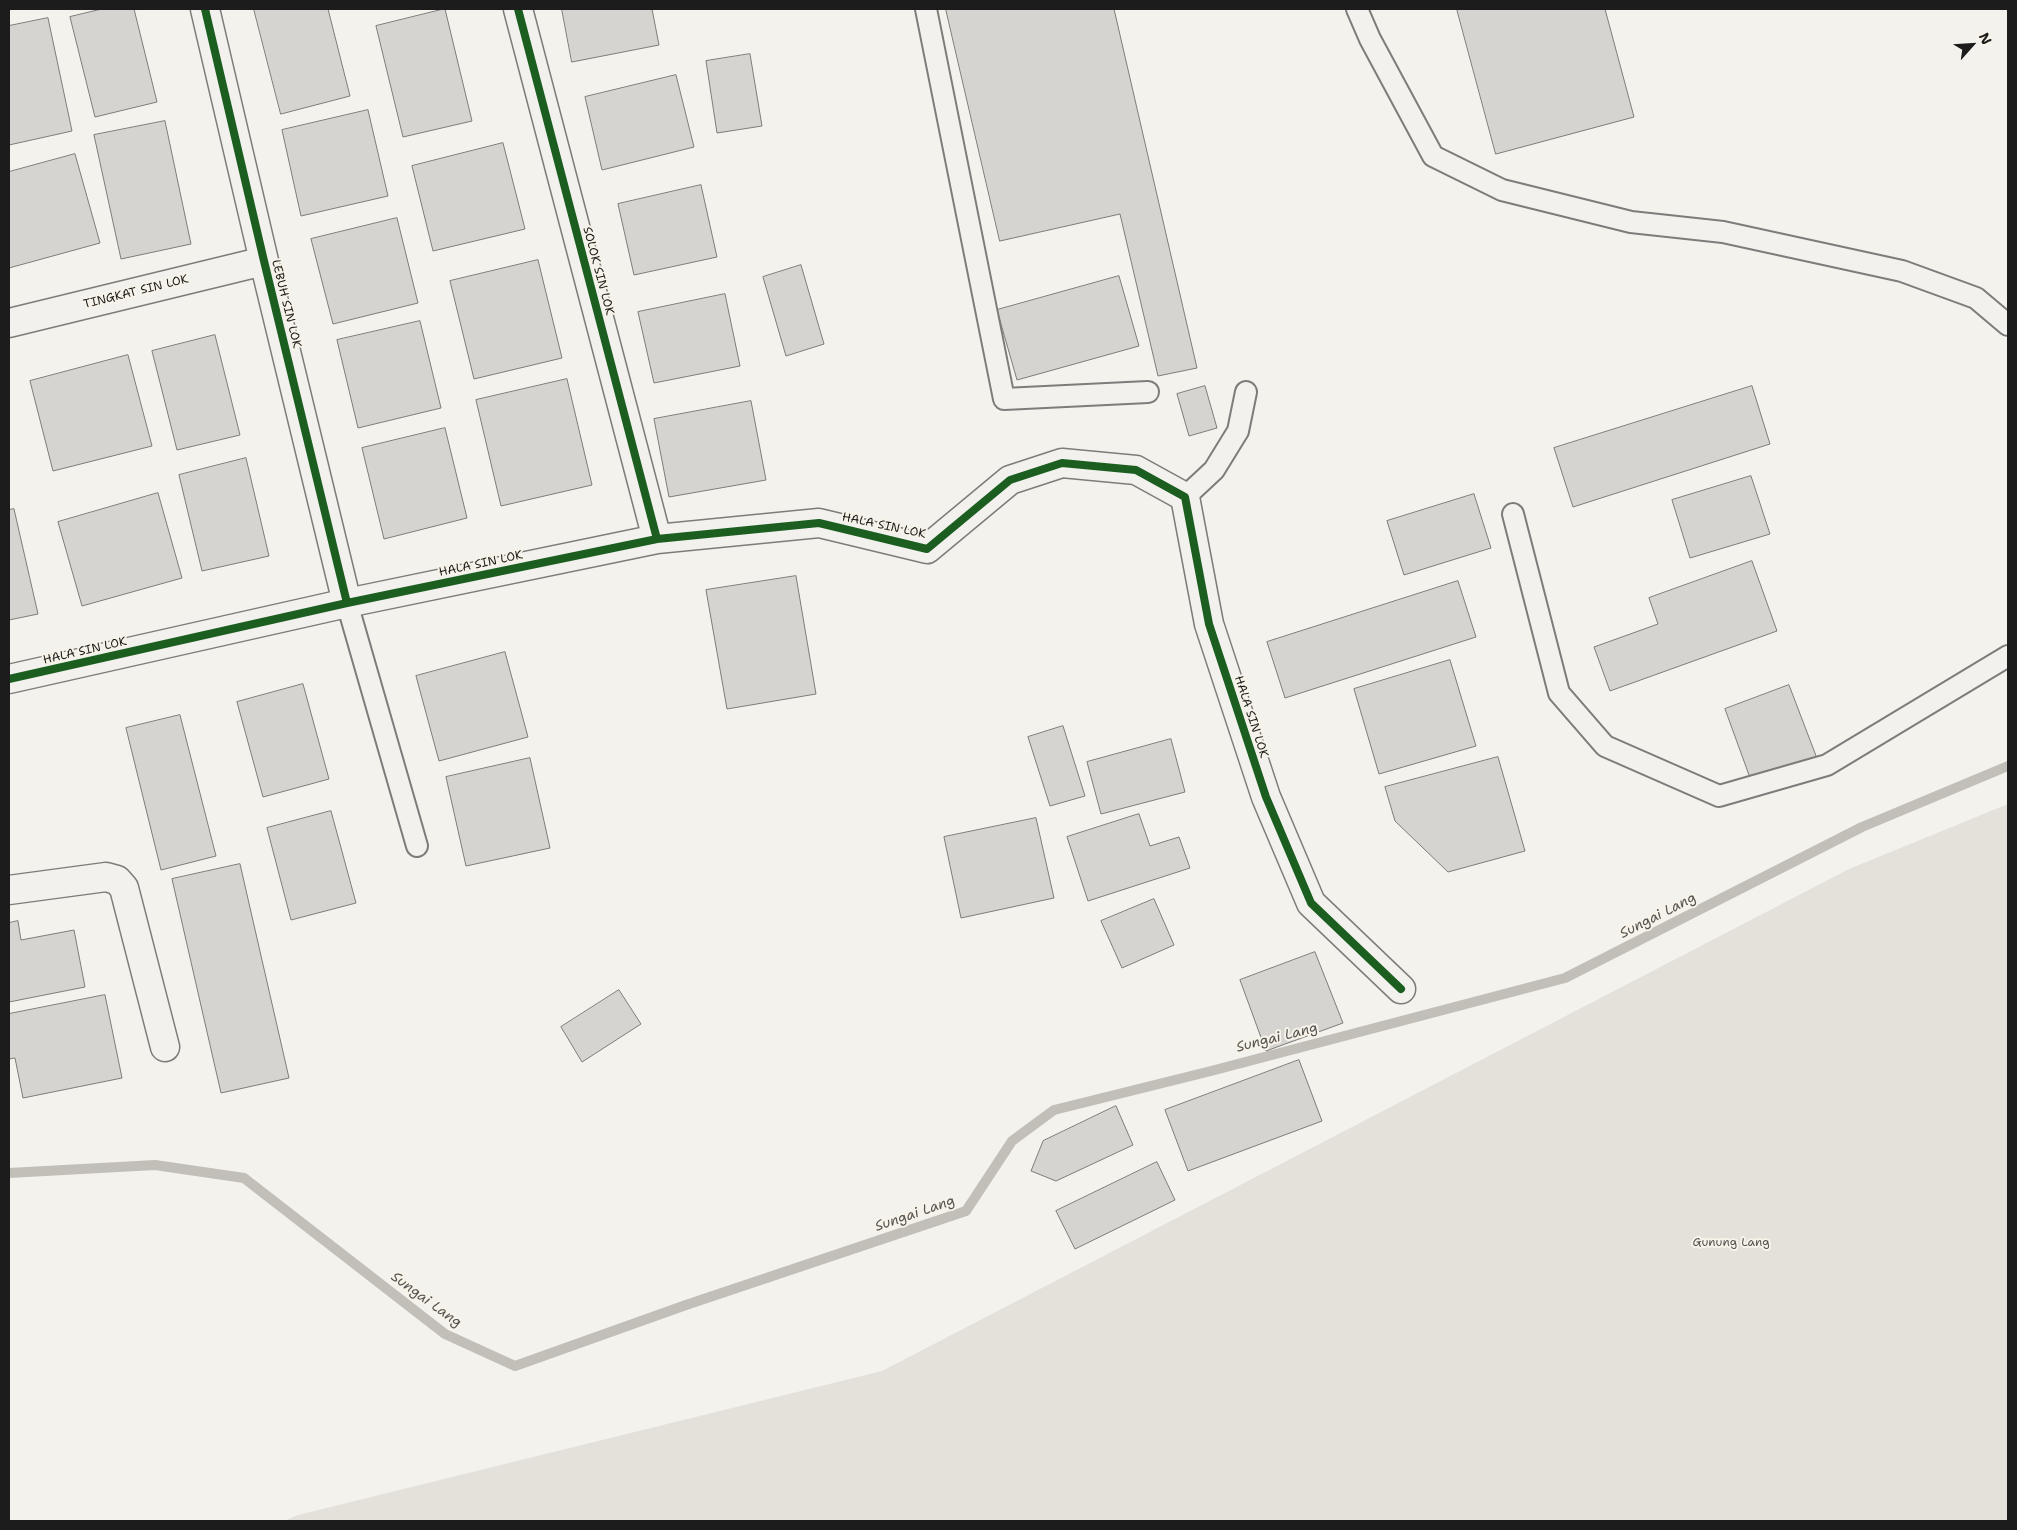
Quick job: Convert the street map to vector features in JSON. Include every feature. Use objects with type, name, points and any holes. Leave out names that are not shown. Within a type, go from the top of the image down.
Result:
[{"type":"street","name":"LEBUH SIN LOK","points":[[205,9],[347,603]]},
{"type":"street","name":"SOLOK SIN LOK","points":[[518,9],[657,539]]},
{"type":"street","name":"TINGKAT SIN LOK","points":[[9,323],[264,261]]},
{"type":"street","name":"HALA SIN LOK","points":[[9,679],[347,603],[657,539],[819,524],[927,549],[1010,480],[1062,463],[1136,470],[1185,497],[1209,624],[1266,796],[1311,903],[1401,989]]},
{"type":"street","points":[[9,890],[106,877],[117,880],[124,888],[165,1046]]},
{"type":"lane","points":[[926,9],[1004,399],[1148,392]]},
{"type":"lane","points":[[1357,9],[1370,39],[1433,156],[1502,190],[1631,222],[1723,232],[1902,271],[1976,298],[2008,325]]},
{"type":"lane","points":[[1185,497],[1214,470],[1238,431],[1246,392]]},
{"type":"lane","points":[[1512,514],[1559,693],[1605,746],[1719,796],[1827,765],[2008,656]]},
{"type":"lane","points":[[347,603],[417,846]]},
{"type":"green space","name":"Gunung Lang","points":[[2008,804],[2008,1521],[284,1521],[298,1515],[882,1371],[1849,869]]},
{"type":"building","points":[[102,9],[134,9],[157,102],[95,117],[70,17]]},
{"type":"building","points":[[254,9],[328,9],[350,96],[281,114]]},
{"type":"building","points":[[445,9],[472,121],[403,137],[376,26]]},
{"type":"building","points":[[562,9],[652,9],[659,45],[572,62]]},
{"type":"building","points":[[946,9],[1114,9],[1197,368],[1158,376],[1120,214],[1000,241]]},
{"type":"building","points":[[1457,9],[1605,9],[1634,117],[1496,154]]},
{"type":"building","points":[[48,18],[72,131],[9,145],[9,26]]},
{"type":"building","points":[[750,54],[762,126],[717,133],[706,61]]},
{"type":"building","points":[[676,75],[694,147],[602,170],[585,97]]},
{"type":"building","points":[[368,110],[388,196],[301,216],[282,130]]},
{"type":"building","points":[[165,121],[191,244],[121,259],[94,135]]},
{"type":"building","points":[[503,143],[525,229],[433,251],[412,166]]},
{"type":"building","points":[[75,154],[100,243],[9,268],[9,172]]},
{"type":"building","points":[[701,185],[717,257],[634,275],[618,204]]},
{"type":"building","points":[[397,218],[418,303],[333,324],[311,239]]},
{"type":"building","points":[[538,260],[562,358],[474,379],[450,281]]},
{"type":"building","points":[[801,265],[824,344],[786,356],[763,277]]},
{"type":"building","points":[[1119,276],[1139,346],[1017,380],[997,310]]},
{"type":"building","points":[[725,294],[740,366],[654,383],[638,312]]},
{"type":"building","points":[[420,321],[441,408],[358,428],[337,340]]},
{"type":"building","points":[[215,335],[240,435],[177,450],[152,351]]},
{"type":"building","points":[[128,355],[152,446],[53,471],[30,381]]},
{"type":"building","points":[[567,379],[592,485],[501,506],[476,400]]},
{"type":"building","points":[[1205,386],[1217,428],[1189,436],[1177,394]]},
{"type":"building","points":[[1752,386],[1770,444],[1573,507],[1554,448]]},
{"type":"building","points":[[751,401],[766,480],[669,497],[654,419]]},
{"type":"building","points":[[445,428],[467,518],[384,539],[362,448]]},
{"type":"building","points":[[246,458],[269,556],[202,571],[179,475]]},
{"type":"building","points":[[1751,476],[1770,534],[1690,558],[1672,500]]},
{"type":"building","points":[[158,493],[182,578],[82,606],[58,522]]},
{"type":"building","points":[[1474,494],[1491,548],[1404,575],[1387,521]]},
{"type":"building","points":[[14,509],[38,614],[9,620],[9,510]]},
{"type":"building","points":[[1752,561],[1777,631],[1610,691],[1594,647],[1658,624],[1649,598]]},
{"type":"building","points":[[796,576],[816,694],[727,709],[706,590]]},
{"type":"building","points":[[1458,581],[1476,637],[1285,698],[1267,642]]},
{"type":"building","points":[[505,652],[528,737],[439,761],[416,676]]},
{"type":"building","points":[[1450,660],[1476,746],[1379,774],[1354,689]]},
{"type":"building","points":[[303,684],[329,779],[263,797],[237,702]]},
{"type":"building","points":[[1789,685],[1818,761],[1753,786],[1725,709]]},
{"type":"building","points":[[180,715],[216,856],[161,870],[126,728]]},
{"type":"building","points":[[1063,726],[1085,796],[1050,806],[1028,737]]},
{"type":"building","points":[[1171,739],[1185,792],[1101,814],[1087,762]]},
{"type":"building","points":[[1498,757],[1525,851],[1448,872],[1395,821],[1385,787]]},
{"type":"building","points":[[530,758],[550,848],[466,866],[446,777]]},
{"type":"building","points":[[331,811],[356,903],[291,920],[267,828]]},
{"type":"building","points":[[1139,814],[1150,846],[1179,837],[1190,868],[1088,901],[1067,837]]},
{"type":"building","points":[[1036,818],[1054,898],[961,918],[944,837]]},
{"type":"building","points":[[240,864],[289,1078],[221,1093],[172,879]]},
{"type":"building","points":[[1154,899],[1174,945],[1122,968],[1101,921]]},
{"type":"building","points":[[18,921],[21,940],[74,930],[85,987],[9,1002],[9,923]]},
{"type":"building","points":[[1315,952],[1343,1023],[1266,1051],[1240,980]]},
{"type":"building","points":[[619,990],[641,1024],[582,1062],[561,1027]]},
{"type":"building","points":[[105,995],[122,1078],[23,1098],[15,1058],[9,1059],[9,1014]]},
{"type":"building","points":[[1299,1060],[1322,1121],[1188,1171],[1165,1110]]},
{"type":"building","points":[[1116,1106],[1133,1145],[1056,1181],[1031,1171],[1043,1141]]},
{"type":"building","points":[[1157,1162],[1175,1200],[1075,1249],[1056,1211]]},
{"type":"waterway","name":"Sungai Lang","points":[[9,1173],[155,1165],[244,1178],[445,1334],[515,1366],[686,1305],[966,1211],[1012,1141],[1054,1110],[1211,1071],[1565,978],[1862,827],[2008,766]]},
{"type":"cycle path","points":[[205,9],[347,603]]},
{"type":"cycle path","points":[[518,9],[657,539]]},
{"type":"cycle path","points":[[9,679],[347,603],[657,539],[819,523],[927,549],[1010,480],[1062,463],[1136,470],[1185,497],[1209,624],[1266,797],[1311,903],[1401,989]]}]
